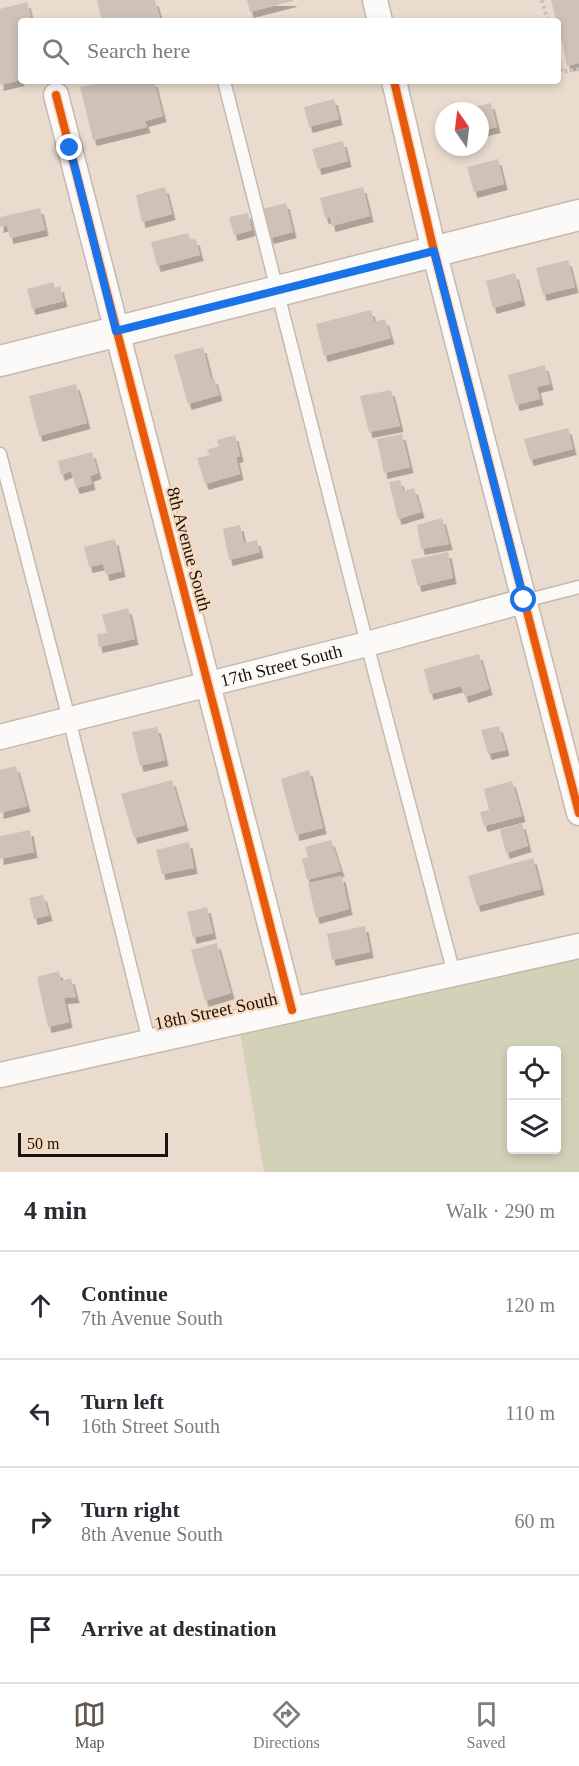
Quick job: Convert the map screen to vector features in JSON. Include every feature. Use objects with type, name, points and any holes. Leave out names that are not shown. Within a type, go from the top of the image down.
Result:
[{"type":"street","points":[[375,0],[379,18]]},
{"type":"street","points":[[395,84],[434,251],[579,813]]},
{"type":"street","name":"8th Avenue South","points":[[56,95],[292,1010]]},
{"type":"street","points":[[0,361],[579,215]]},
{"type":"street","name":"17th Street South","points":[[0,736],[367,644],[524,600]]},
{"type":"street","name":"18th Street South","points":[[1,1070],[149,1041],[579,946]]},
{"type":"lane","points":[[225,84],[367,644],[454,974]]},
{"type":"lane","points":[[0,454],[149,1041]]},
{"type":"lane","points":[[524,600],[579,587]]},
{"type":"path","points":[[542,0],[547,18]]},
{"type":"path","points":[[561,68],[562,72],[579,69]]},
{"type":"shaded area","points":[[579,955],[579,1172],[264,1172],[239,1027]]},
{"type":"building","points":[[155,0],[160,18],[101,18],[97,1]]},
{"type":"building","points":[[247,0],[293,0],[293,1],[250,12]]},
{"type":"building","points":[[551,0],[579,0],[579,63],[567,66],[561,36],[561,18],[555,18]]},
{"type":"building","points":[[27,2],[31,18],[18,18],[18,81],[0,85],[0,9]]},
{"type":"building","points":[[94,84],[155,84],[163,116],[145,121],[147,127],[93,140],[80,87]]},
{"type":"building","points":[[334,99],[339,119],[309,127],[304,107]]},
{"type":"building","points":[[491,103],[497,127],[489,129],[489,104]]},
{"type":"building","points":[[343,141],[348,161],[318,169],[312,149]]},
{"type":"building","points":[[498,159],[504,184],[474,192],[467,167]]},
{"type":"building","points":[[165,187],[172,214],[142,222],[136,195]]},
{"type":"building","points":[[363,187],[370,216],[332,226],[330,217],[325,218],[320,198]]},
{"type":"building","points":[[286,203],[293,232],[270,238],[262,209]]},
{"type":"building","points":[[40,208],[45,230],[10,238],[7,225],[0,227],[0,217]]},
{"type":"building","points":[[248,213],[252,230],[234,235],[229,217]]},
{"type":"building","points":[[188,233],[190,240],[196,239],[200,255],[157,266],[151,242]]},
{"type":"building","points":[[568,260],[575,287],[543,295],[536,268]]},
{"type":"building","points":[[515,273],[522,300],[493,308],[486,281]]},
{"type":"building","points":[[53,282],[55,288],[60,286],[64,301],[32,309],[27,289]]},
{"type":"building","points":[[371,310],[374,322],[385,319],[391,338],[324,356],[316,324]]},
{"type":"building","points":[[203,347],[211,379],[214,378],[219,395],[188,404],[174,355]]},
{"type":"building","points":[[545,365],[550,384],[537,387],[540,399],[516,405],[508,375]]},
{"type":"building","points":[[76,384],[87,423],[39,436],[29,396]]},
{"type":"building","points":[[391,390],[400,426],[369,432],[360,396]]},
{"type":"building","points":[[568,428],[573,449],[530,460],[524,439]]},
{"type":"building","points":[[402,434],[410,467],[384,473],[377,439]]},
{"type":"building","points":[[235,435],[240,456],[236,457],[240,474],[205,484],[197,458],[210,455],[207,450],[219,446],[217,440]]},
{"type":"building","points":[[92,452],[98,473],[90,476],[92,484],[76,488],[71,471],[61,475],[58,461]]},
{"type":"building","points":[[400,480],[403,491],[414,488],[421,512],[398,519],[389,482]]},
{"type":"building","points":[[442,518],[449,544],[421,549],[417,525]]},
{"type":"building","points":[[240,525],[244,543],[257,540],[260,552],[229,560],[223,529]]},
{"type":"building","points":[[115,539],[122,571],[106,575],[103,564],[89,567],[84,547]]},
{"type":"building","points":[[448,552],[453,578],[418,586],[411,560]]},
{"type":"building","points":[[128,608],[135,639],[99,647],[97,634],[107,633],[102,615]]},
{"type":"building","points":[[479,654],[489,689],[465,697],[461,686],[430,694],[424,669]]},
{"type":"building","points":[[499,726],[506,750],[488,754],[481,730]]},
{"type":"building","points":[[157,727],[165,760],[140,766],[132,732]]},
{"type":"building","points":[[16,766],[27,806],[0,813],[0,770]]},
{"type":"building","points":[[309,770],[323,828],[296,835],[281,779]]},
{"type":"building","points":[[172,780],[185,825],[134,838],[121,794]]},
{"type":"building","points":[[512,781],[522,816],[484,826],[480,812],[489,810],[484,789]]},
{"type":"building","points":[[522,823],[528,846],[506,853],[500,830]]},
{"type":"building","points":[[30,830],[34,852],[0,859],[0,836]]},
{"type":"building","points":[[331,840],[341,871],[307,880],[302,859],[308,857],[305,847]]},
{"type":"building","points":[[189,842],[194,868],[162,874],[156,850]]},
{"type":"building","points":[[533,858],[541,889],[477,906],[468,876]]},
{"type":"building","points":[[342,876],[349,909],[316,918],[308,883]]},
{"type":"building","points":[[43,895],[49,915],[34,919],[29,898]]},
{"type":"building","points":[[207,907],[213,933],[193,938],[187,912]]},
{"type":"building","points":[[365,926],[370,952],[332,960],[327,934]]},
{"type":"building","points":[[217,943],[231,993],[205,1001],[191,950]]},
{"type":"building","points":[[59,971],[61,981],[71,978],[76,997],[64,998],[69,1022],[48,1027],[37,977]]},
{"type":"cycle path","points":[[395,84],[434,251],[579,813]]},
{"type":"cycle path","points":[[56,95],[292,1010]]},
{"type":"route","points":[[70,148],[116,331],[434,251],[524,600]]}]
